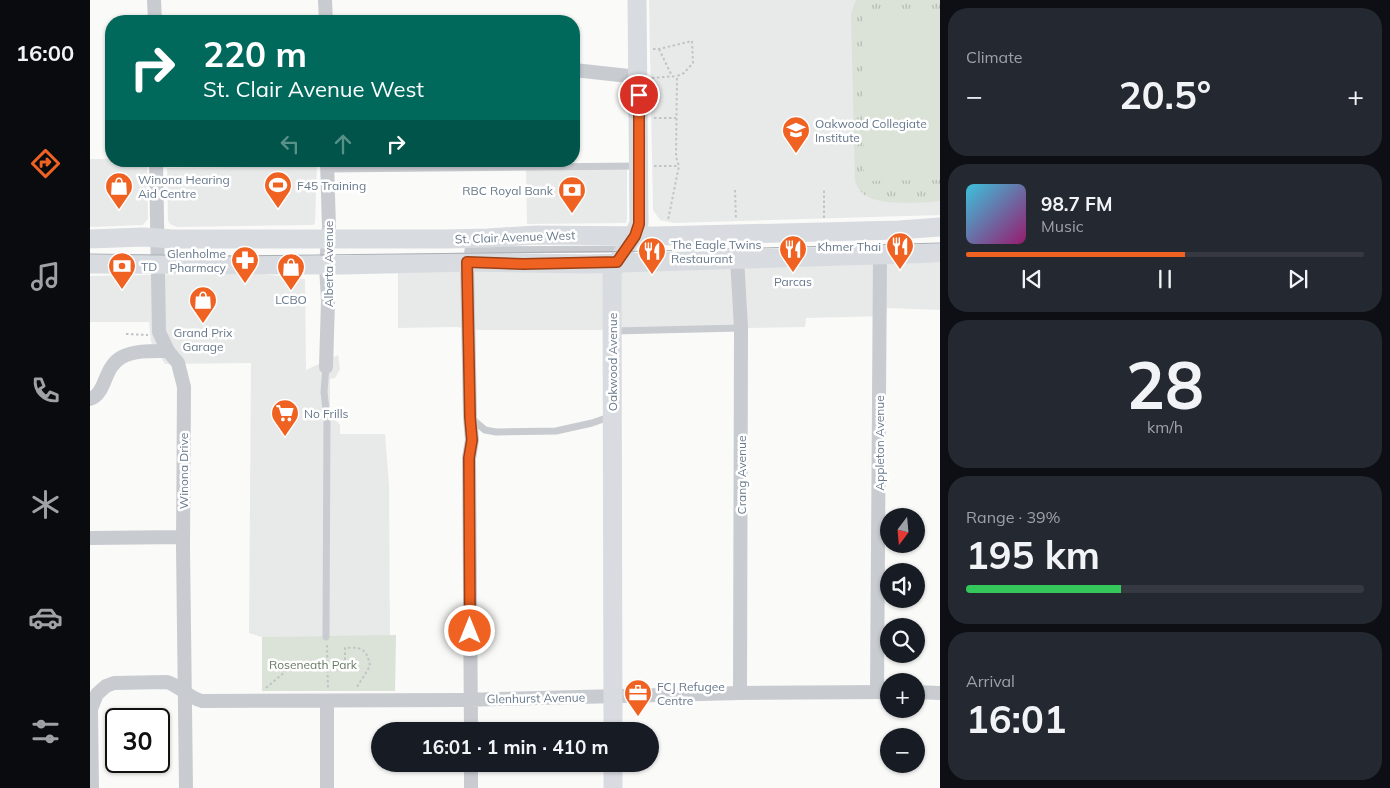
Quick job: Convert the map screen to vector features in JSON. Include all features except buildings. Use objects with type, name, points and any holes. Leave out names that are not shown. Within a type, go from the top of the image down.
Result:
[{"type":"main road","name":"Oakwood Avenue","points":[[613,722],[612,273],[639,224],[645,166],[644,78],[637,0]]},
{"type":"main road","name":"St. Clair Avenue West","points":[[90,264],[467,262],[523,264],[626,249],[940,227]]},
{"type":"main road","name":"St. Clair Avenue West","points":[[90,239],[328,240],[488,238],[536,235],[626,249],[737,258],[940,253]]},
{"type":"main road","points":[[613,772],[613,788]]},
{"type":"street","points":[[154,0],[155,15]]},
{"type":"street","points":[[325,0],[326,15]]},
{"type":"street","points":[[580,70],[644,78]]},
{"type":"street","name":"Winona Drive","points":[[156,167],[159,332],[168,351],[178,363],[184,386],[183,537],[186,788]]},
{"type":"street","name":"Alberta Avenue","points":[[326,367],[328,301],[326,264],[328,240],[327,167]]},
{"type":"street","name":"Appleton Avenue","points":[[880,254],[883,673]]},
{"type":"street","name":"Crang Avenue","points":[[737,258],[741,328],[740,693]]},
{"type":"street","points":[[467,262],[472,440],[469,458],[471,722]]},
{"type":"street","points":[[90,399],[97,395],[111,365],[122,357],[132,353],[168,351]]},
{"type":"street","points":[[90,538],[183,537]]},
{"type":"street","name":"Glenhurst Avenue","points":[[92,788],[92,708],[94,698],[100,690],[114,683],[167,682],[174,684],[197,700],[202,701],[327,697],[471,700],[740,693],[880,692]]},
{"type":"street","points":[[925,692],[940,693]]},
{"type":"street","points":[[327,697],[327,788]]},
{"type":"street","points":[[471,772],[471,788]]},
{"type":"lane","points":[[580,166],[645,166]]},
{"type":"lane","points":[[612,331],[741,328]]},
{"type":"lane","points":[[326,367],[324,392],[328,418],[326,638]]},
{"type":"lane","points":[[470,417],[485,430],[496,432],[556,431],[592,423],[612,416]]},
{"type":"path","points":[[644,78],[677,76],[684,73],[693,63],[692,40],[659,49],[648,49]]},
{"type":"path","points":[[659,49],[672,76]]},
{"type":"path","points":[[666,225],[679,166],[676,157],[677,76]]},
{"type":"path","points":[[650,118],[676,118]]},
{"type":"path","points":[[645,166],[679,166]]},
{"type":"path","points":[[824,189],[824,223]]},
{"type":"path","points":[[735,190],[736,224]]},
{"type":"path","points":[[126,334],[151,335]]},
{"type":"path","points":[[326,638],[327,697]]},
{"type":"path","points":[[266,693],[266,688],[287,670],[328,670],[339,668],[345,660],[345,648],[361,648],[369,660],[370,666],[358,684],[357,692]]},
{"type":"shaded area","name":"Oakwood Collegiate Institute","points":[[649,0],[940,0],[940,215],[674,223],[660,220],[653,210]]},
{"type":"shaded area","points":[[90,159],[105,159],[105,167],[147,167],[148,219],[143,225],[90,227]]},
{"type":"shaded area","points":[[317,167],[315,223],[313,225],[177,227],[170,224],[168,220],[167,168]]},
{"type":"shaded area","points":[[526,168],[627,169],[626,223],[527,224]]},
{"type":"shaded area","points":[[865,262],[940,263],[940,310],[887,308],[886,316],[806,318],[805,327],[629,330],[480,330],[456,327],[398,328],[398,272]]},
{"type":"shaded area","points":[[254,273],[305,279],[306,370],[338,355],[340,369],[335,378],[330,379],[330,414],[340,425],[340,434],[385,434],[389,485],[390,636],[262,637],[249,633],[251,363],[165,364],[151,342],[149,322],[90,322],[90,276]]},
{"type":"green space","points":[[856,0],[940,0],[940,201],[900,203],[870,198],[863,194],[855,181],[851,13]]},
{"type":"green space","points":[[862,14],[940,14],[940,180],[864,181]]},
{"type":"green space","name":"Roseneath Park","points":[[396,635],[395,691],[262,691],[262,637]]},
{"type":"tram line","points":[[90,254],[231,256],[656,251],[940,243]]},
{"type":"place","name":"Oakwood Collegiate Institute","points":[[796,154]]},
{"type":"place","name":"F45 Training","points":[[278,209]]},
{"type":"place","name":"Winona Hearing Aid Centre","points":[[119,210]]},
{"type":"place","name":"RBC Royal Bank","points":[[572,214]]},
{"type":"place","name":"Khmer Thai","points":[[900,270]]},
{"type":"place","name":"Parcas","points":[[793,273]]},
{"type":"place","name":"The Eagle Twins Restaurant","points":[[652,275]]},
{"type":"place","name":"Glenholme Pharmacy","points":[[245,284]]},
{"type":"place","name":"TD","points":[[122,290]]},
{"type":"place","name":"LCBO","points":[[291,291]]},
{"type":"place","name":"Grand Prix Garage","points":[[203,324]]},
{"type":"place","name":"No Frills","points":[[285,437]]},
{"type":"place","name":"FCJ Refugee Centre","points":[[638,717]]},
{"type":"route","points":[[470,631],[469,458],[472,440],[467,262],[523,264],[617,262],[635,236],[639,224],[639,95]]}]
